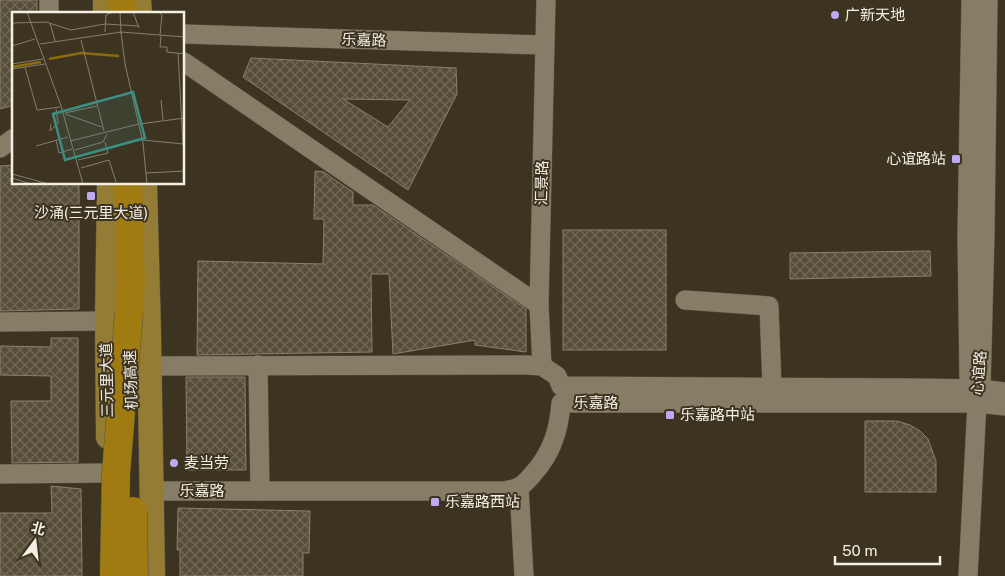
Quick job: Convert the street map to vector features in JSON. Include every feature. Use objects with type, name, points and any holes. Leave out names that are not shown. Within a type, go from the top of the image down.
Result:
[{"type":"highway","name":"机场高速","points":[[128,185],[131,283],[123,315],[133,475],[134,576]]},
{"type":"highway","points":[[113,576],[123,315]]},
{"type":"main road","name":"三元里大道","points":[[109,185],[123,315],[150,366],[153,576]]},
{"type":"main road","name":"三元里大道","points":[[113,576],[107,367],[123,315],[145,185]]},
{"type":"street","name":"汇景路","points":[[542,366],[539,305],[546,0]]},
{"type":"street","name":"心谊路","points":[[971,0],[967,237],[976,394]]},
{"type":"street","name":"心谊路","points":[[976,394],[985,212],[988,0]]},
{"type":"street","name":"乐嘉路","points":[[185,34],[544,45]]},
{"type":"street","points":[[185,63],[539,305]]},
{"type":"street","points":[[0,148],[12,139]]},
{"type":"street","points":[[685,300],[769,306],[772,387]]},
{"type":"street","points":[[0,322],[123,315]]},
{"type":"street","points":[[107,367],[526,364],[542,366]]},
{"type":"street","points":[[258,365],[260,491]]},
{"type":"street","name":"乐嘉路","points":[[153,491],[488,492],[504,491],[519,487],[528,480],[548,455],[560,421],[561,395],[557,376],[542,366]]},
{"type":"street","name":"乐嘉路","points":[[561,395],[772,387],[976,394],[1005,406]]},
{"type":"street","name":"乐嘉路","points":[[561,395],[976,394],[1005,392]]},
{"type":"street","points":[[968,576],[976,394]]},
{"type":"street","points":[[0,474],[109,473]]},
{"type":"street","points":[[519,487],[524,576]]},
{"type":"building","points":[[0,0],[37,0],[37,12],[12,12],[12,106],[0,109]]},
{"type":"building","points":[[251,58],[456,68],[457,94],[408,190],[243,77]],"holes":[[[343,99],[410,100],[388,127]]]},
{"type":"building","points":[[12,165],[12,185],[79,185],[79,309],[0,311],[0,166]]},
{"type":"building","points":[[315,171],[324,172],[353,192],[353,205],[373,205],[526,309],[526,352],[475,345],[475,340],[393,354],[389,274],[371,274],[372,352],[197,355],[198,261],[323,264],[324,219],[314,219]]},
{"type":"building","points":[[563,230],[666,230],[666,350],[563,350]]},
{"type":"building","points":[[930,251],[931,276],[790,279],[790,253]]},
{"type":"building","points":[[51,338],[78,338],[78,462],[12,463],[11,401],[51,401],[51,376],[0,375],[0,346],[51,347]]},
{"type":"building","points":[[186,377],[245,377],[246,470],[187,470]]},
{"type":"building","points":[[865,421],[897,421],[910,425],[928,439],[936,461],[936,492],[865,492]]},
{"type":"building","points":[[51,486],[81,489],[82,576],[0,576],[0,513],[52,513]]},
{"type":"building","points":[[178,508],[310,511],[309,553],[303,553],[303,576],[180,576],[180,550],[177,550]]},
{"type":"place","name":"广新天地","points":[[835,15]]},
{"type":"place","name":"心谊路站","points":[[956,159]]},
{"type":"place","name":"沙涌(三元里大道)","points":[[91,196]]},
{"type":"place","name":"乐嘉路中站","points":[[670,415]]},
{"type":"place","name":"麦当劳","points":[[174,463]]},
{"type":"place","name":"乐嘉路西站","points":[[435,502]]}]
